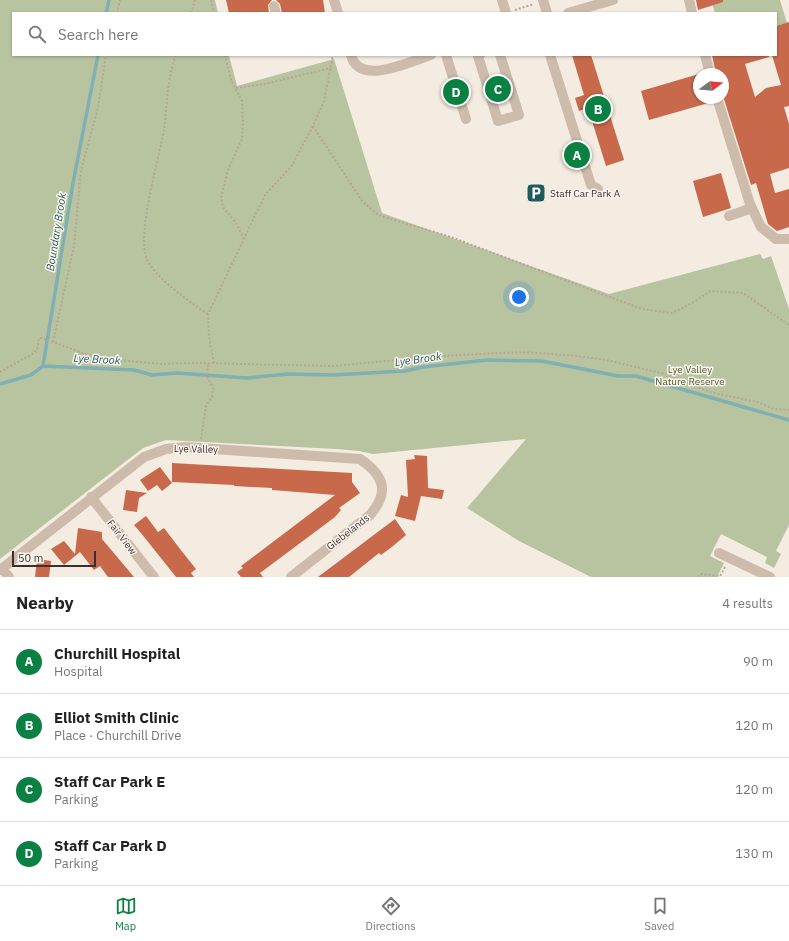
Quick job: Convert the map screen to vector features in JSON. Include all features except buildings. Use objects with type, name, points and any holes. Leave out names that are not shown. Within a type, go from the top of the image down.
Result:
[{"type":"street","points":[[334,0],[338,12]]},
{"type":"street","points":[[502,0],[506,12]]},
{"type":"street","points":[[571,12],[613,0]]},
{"type":"street","points":[[689,0],[692,12]]},
{"type":"street","points":[[350,56],[352,60],[361,69],[373,72],[393,68],[428,56]]},
{"type":"street","points":[[446,56],[466,119]]},
{"type":"street","points":[[478,56],[498,121],[519,115],[500,56]]},
{"type":"street","points":[[550,56],[591,185],[598,189]]},
{"type":"street","points":[[705,56],[708,68]]},
{"type":"street","points":[[719,104],[744,188],[761,227],[776,240],[789,239]]},
{"type":"street","points":[[730,216],[752,208]]},
{"type":"street","name":"Lye Valley","points":[[1,569],[144,457],[166,449],[185,447],[354,457],[367,464],[377,476]]},
{"type":"street","name":"Glebelands","points":[[291,577],[370,515],[378,506],[383,494],[382,485],[377,476]]},
{"type":"street","name":"Fair View","points":[[91,498],[154,577]]},
{"type":"street","points":[[719,553],[770,577]]},
{"type":"street","points":[[1,569],[9,577]]},
{"type":"path","points":[[117,12],[120,0]]},
{"type":"path","points":[[190,12],[195,0]]},
{"type":"path","points":[[211,0],[214,12]]},
{"type":"path","points":[[509,12],[541,2],[545,7]]},
{"type":"path","points":[[53,342],[74,246],[81,170],[98,108],[106,56]]},
{"type":"path","points":[[176,56],[171,67],[163,131],[146,216],[145,243],[147,259],[161,277],[193,304],[208,314]]},
{"type":"path","points":[[225,56],[231,80],[242,101],[242,139],[228,170],[221,198],[222,207],[236,224],[244,239]]},
{"type":"path","points":[[214,363],[209,337],[208,314],[233,265],[265,195],[291,167],[313,126],[324,100],[333,56]]},
{"type":"path","points":[[236,88],[264,84],[331,68]]},
{"type":"path","points":[[313,126],[362,201],[378,215],[451,237],[642,310],[672,313],[694,302],[710,291],[743,293],[789,325]]},
{"type":"path","points":[[0,372],[34,353],[38,347],[39,338],[96,358],[162,364],[214,363],[333,366],[440,356],[523,352],[607,360],[665,374],[710,392],[757,402],[774,409],[789,410]]},
{"type":"path","points":[[202,432],[206,406],[212,397],[213,388],[207,376],[208,363]]},
{"type":"path","points":[[698,577],[700,574],[720,576],[731,558]]},
{"type":"green space","name":"Lye Valley Nature Reserve","points":[[0,0],[215,0],[218,12],[12,12],[12,56],[229,56],[237,86],[334,59],[382,213],[609,294],[760,254],[763,259],[771,256],[789,309],[789,525],[776,551],[781,554],[774,568],[765,563],[767,557],[721,534],[710,556],[724,563],[717,577],[591,577],[519,541],[467,508],[526,439],[373,454],[336,449],[166,440],[143,448],[0,559]]},
{"type":"green space","points":[[711,0],[780,0],[787,23],[777,26],[777,12],[715,12]]},
{"type":"waterway","name":"Boundary Brook","points":[[106,12],[109,0]]},
{"type":"waterway","name":"Boundary Brook","points":[[0,384],[31,375],[43,366],[73,183],[98,56]]},
{"type":"waterway","name":"Lye Brook","points":[[43,366],[134,370],[152,375],[177,373],[247,378],[288,374],[333,375],[405,371],[423,367],[487,360],[542,361],[618,376],[636,376],[789,420]]},
{"type":"place","name":"Staff Car Park E","points":[[498,89]]},
{"type":"place","name":"Staff Car Park D","points":[[456,92]]},
{"type":"place","name":"Elliot Smith Clinic","points":[[598,109]]},
{"type":"place","name":"Churchill Hospital","points":[[577,155]]},
{"type":"place","name":"Staff Car Park A","points":[[536,193]]}]
